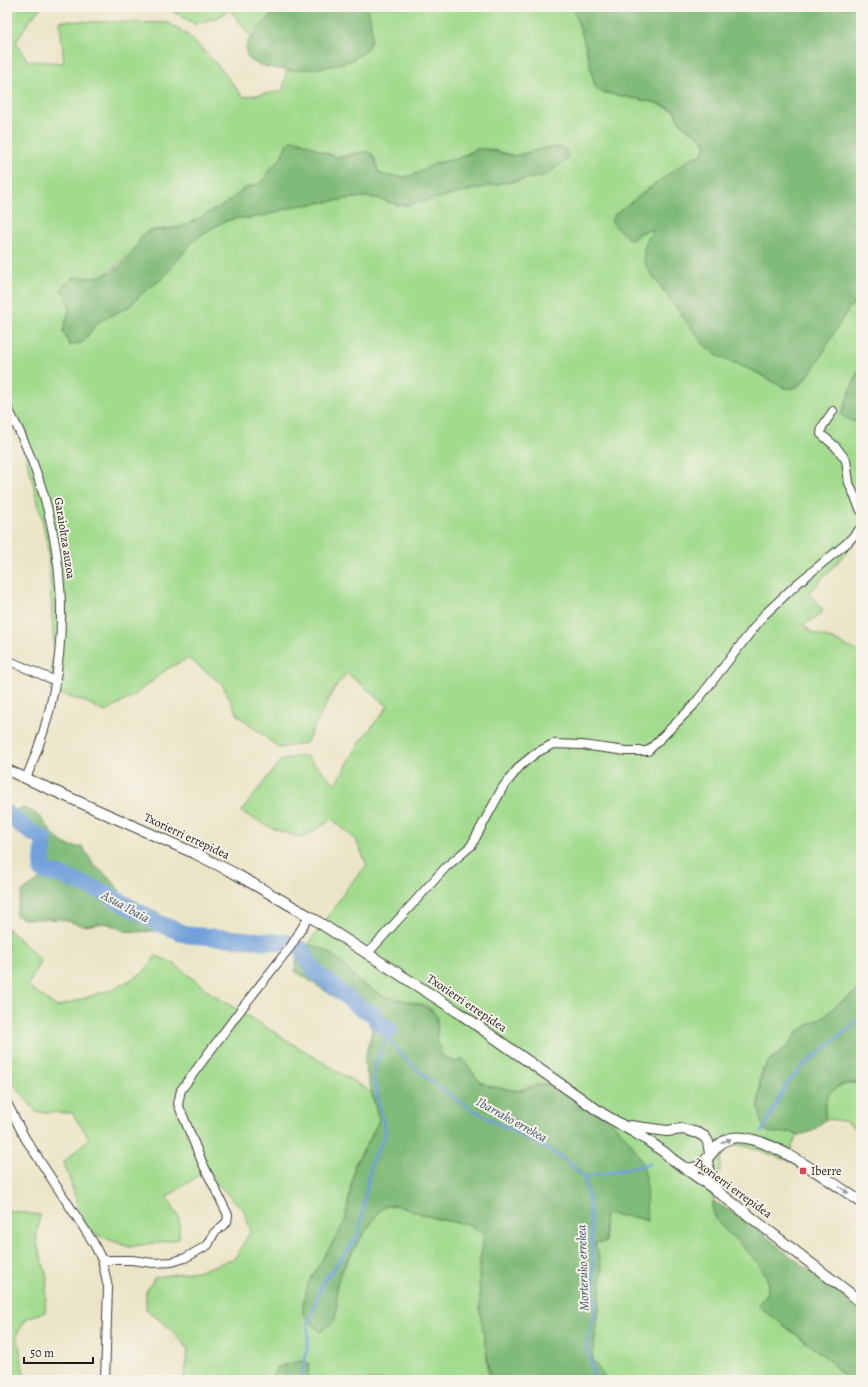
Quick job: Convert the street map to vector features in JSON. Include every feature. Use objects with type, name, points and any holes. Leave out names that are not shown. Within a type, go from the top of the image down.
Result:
[{"type":"street","name":"Garaioltza auzoa","points":[[7,408],[31,457],[45,496],[53,531],[60,597],[59,657],[52,704],[41,740],[26,778]]},
{"type":"street","points":[[833,411],[822,427],[821,434],[836,447],[846,460],[849,483],[861,511]]},
{"type":"street","points":[[368,953],[446,867],[472,846],[503,787],[536,753],[553,744],[582,745],[626,752],[648,752],[693,706],[764,615],[798,583],[848,544],[861,528]]},
{"type":"street","points":[[7,660],[56,681]]},
{"type":"street","points":[[7,770],[26,778]]},
{"type":"street","name":"Txorierri errepidea","points":[[26,778],[194,853],[234,873],[309,916],[368,953],[458,1012],[603,1114],[664,1152],[681,1167],[717,1191],[861,1302]]},
{"type":"street","points":[[102,1260],[172,1262],[185,1258],[208,1245],[214,1233],[227,1222],[228,1215],[200,1156],[178,1104],[178,1098],[181,1090],[242,1008],[291,946],[309,916]]},
{"type":"street","points":[[7,1103],[25,1138],[93,1242],[102,1260],[108,1287],[105,1380]]},
{"type":"street","points":[[621,1124],[642,1129],[667,1131],[682,1129],[698,1133],[705,1137],[708,1142],[710,1180],[717,1191]]},
{"type":"street","points":[[664,1152],[661,1141],[667,1131]]},
{"type":"street","points":[[681,1167],[695,1168],[708,1157],[718,1144],[731,1138],[752,1139],[804,1165],[861,1202]]},
{"type":"green space","points":[[7,7],[41,7],[27,24],[16,43],[28,61],[64,63],[60,21],[169,23],[189,36],[217,64],[243,97],[283,91],[286,71],[330,66],[352,60],[371,23],[367,7],[573,7],[585,44],[595,86],[601,92],[653,102],[675,111],[680,123],[698,136],[706,145],[702,155],[690,158],[611,222],[629,239],[634,239],[639,233],[654,229],[644,248],[644,257],[647,268],[704,345],[785,388],[798,387],[818,362],[839,322],[854,302],[861,297],[861,363],[841,415],[852,421],[861,423],[861,537],[809,593],[823,610],[820,615],[803,625],[813,633],[832,639],[861,653],[861,989],[839,1003],[826,1015],[798,1031],[788,1046],[771,1059],[762,1071],[760,1079],[759,1109],[769,1132],[792,1132],[799,1134],[792,1146],[794,1162],[742,1146],[727,1146],[721,1158],[719,1181],[713,1199],[713,1211],[717,1220],[764,1271],[768,1282],[767,1292],[758,1304],[762,1309],[827,1358],[848,1380],[607,1380],[592,1360],[599,1308],[602,1269],[595,1242],[606,1241],[604,1217],[607,1214],[639,1218],[646,1221],[645,1175],[639,1159],[544,1083],[516,1091],[488,1086],[479,1081],[463,1059],[456,1062],[442,1056],[437,1038],[437,1017],[432,1009],[425,1005],[383,996],[358,981],[340,961],[324,949],[308,945],[348,887],[367,865],[356,840],[332,819],[303,838],[274,829],[241,812],[280,761],[305,755],[336,784],[360,742],[388,706],[347,673],[334,689],[306,743],[279,748],[238,715],[222,684],[188,658],[167,669],[132,697],[105,712],[86,702],[50,691],[54,648],[48,551],[42,518],[20,433],[7,401]],"holes":[[[298,140],[311,147],[338,157],[361,152],[376,160],[376,168],[379,173],[387,176],[405,177],[416,174],[436,163],[457,159],[476,149],[489,149],[515,156],[543,148],[560,147],[524,180],[498,184],[404,206],[376,198],[363,197],[296,206],[252,218],[235,218],[221,223],[195,239],[163,278],[145,291],[130,306],[93,326],[65,323],[69,306],[61,290],[74,277],[91,279],[103,276],[132,253],[144,234],[150,230],[176,228],[188,224],[227,203],[244,189],[261,183],[270,169],[280,160],[287,144]]]},
{"type":"green space","points":[[165,7],[311,7],[299,11],[278,11],[270,15],[263,26],[251,37],[230,9],[219,17],[195,24]]},
{"type":"green space","points":[[311,7],[367,7],[372,33],[370,44],[367,49],[358,57],[344,62],[327,67],[309,69],[290,70],[272,68],[258,64],[248,58],[246,48],[249,40],[270,15],[283,11],[302,10]]},
{"type":"green space","points":[[573,7],[861,7],[861,297],[852,305],[843,318],[815,366],[805,379],[795,387],[785,388],[758,373],[718,356],[704,345],[647,268],[644,257],[644,248],[654,229],[639,233],[634,239],[629,239],[611,222],[614,215],[652,186],[691,158],[702,155],[706,145],[698,136],[681,123],[675,110],[653,102],[601,92],[595,87],[585,44]]},
{"type":"green space","points":[[292,140],[303,142],[326,154],[338,157],[346,157],[369,152],[373,155],[379,173],[387,176],[405,177],[416,174],[436,163],[457,159],[480,148],[515,156],[543,148],[556,147],[565,149],[568,156],[567,159],[551,172],[543,176],[498,184],[412,204],[398,205],[376,198],[363,197],[296,206],[267,215],[252,218],[235,218],[221,223],[195,239],[163,278],[145,291],[130,306],[98,322],[83,342],[70,346],[63,331],[69,310],[68,302],[61,290],[64,285],[74,277],[83,278],[99,276],[113,271],[132,253],[146,232],[176,228],[188,224],[227,203],[244,189],[261,183],[270,169],[280,160],[287,143]]},
{"type":"green space","points":[[861,363],[861,423],[852,421],[841,415]]},
{"type":"green space","points":[[21,808],[35,813],[59,840],[65,844],[83,847],[94,865],[111,879],[124,897],[156,911],[172,925],[160,931],[135,932],[125,931],[106,923],[83,926],[61,919],[24,919],[15,915],[22,892],[38,881],[43,873],[40,866],[43,844],[19,834],[10,826],[12,815]]},
{"type":"green space","points":[[7,928],[41,960],[28,986],[57,1007],[116,988],[143,973],[156,956],[172,962],[212,994],[371,1092],[379,1120],[355,1164],[345,1221],[309,1282],[322,1330],[328,1325],[334,1314],[336,1288],[341,1274],[365,1231],[383,1207],[395,1205],[436,1219],[468,1224],[484,1234],[479,1268],[488,1370],[491,1380],[308,1380],[309,1363],[300,1361],[278,1367],[270,1380],[184,1380],[188,1349],[171,1329],[146,1309],[146,1292],[155,1277],[202,1270],[235,1258],[251,1231],[244,1211],[205,1171],[167,1197],[179,1218],[179,1239],[129,1247],[86,1231],[64,1162],[89,1138],[72,1113],[36,1112],[7,1075]]},
{"type":"green space","points":[[311,945],[324,949],[340,961],[358,981],[383,996],[420,1004],[434,1012],[437,1017],[437,1038],[442,1056],[456,1062],[463,1059],[479,1081],[488,1086],[520,1091],[550,1083],[595,1110],[622,1132],[633,1145],[641,1161],[646,1178],[647,1221],[639,1218],[607,1214],[604,1217],[606,1242],[595,1243],[602,1268],[599,1308],[592,1360],[607,1380],[491,1380],[480,1312],[479,1268],[484,1234],[468,1224],[436,1219],[395,1205],[385,1206],[379,1211],[346,1263],[338,1281],[337,1308],[335,1319],[332,1323],[320,1332],[303,1314],[303,1303],[309,1282],[345,1221],[355,1164],[379,1120],[364,1062],[374,1023],[295,971],[298,954],[302,948]]},
{"type":"green space","points":[[861,989],[861,1083],[845,1084],[832,1091],[828,1096],[826,1103],[826,1119],[813,1131],[800,1135],[792,1132],[773,1133],[766,1131],[761,1123],[759,1109],[760,1079],[767,1063],[788,1046],[798,1031],[826,1015],[839,1003]]},
{"type":"green space","points":[[861,1083],[861,1131],[844,1121],[826,1119],[825,1110],[825,1103],[830,1092],[841,1086]]},
{"type":"green space","points":[[714,1201],[755,1227],[786,1253],[829,1284],[861,1312],[861,1380],[848,1380],[827,1358],[762,1309],[758,1304],[767,1292],[768,1286],[765,1274],[753,1256],[718,1222],[713,1209]]},
{"type":"green space","points":[[7,1210],[40,1215],[36,1240],[47,1276],[45,1312],[27,1318],[17,1334],[25,1380],[7,1380]]},
{"type":"green space","points":[[300,1361],[309,1363],[308,1380],[270,1380],[278,1367]]},
{"type":"waterway","name":"Asua Ibaia","points":[[7,813],[29,831],[44,839],[42,870],[47,873],[57,874],[101,891],[158,923],[188,935],[288,943]]},
{"type":"waterway","name":"Asua Ibaia","points":[[301,949],[315,971],[359,1007],[374,1014],[377,1022],[390,1030]]},
{"type":"waterway","name":"Ibarrako errekea","points":[[762,1132],[786,1085],[802,1067],[861,1018]]},
{"type":"waterway","points":[[301,1380],[308,1345],[308,1323],[323,1282],[352,1245],[359,1233],[371,1163],[386,1134],[374,1080],[375,1064],[390,1030]]},
{"type":"waterway","name":"Ibarrako errekea","points":[[390,1033],[392,1044],[396,1049],[414,1067],[434,1083],[456,1099],[489,1119],[553,1152],[576,1169],[584,1178],[649,1164]]},
{"type":"waterway","name":"Morteruko errekea","points":[[584,1178],[589,1201],[596,1308],[587,1346],[595,1380]]},
{"type":"place","name":"Iberre","points":[[803,1171]]}]
